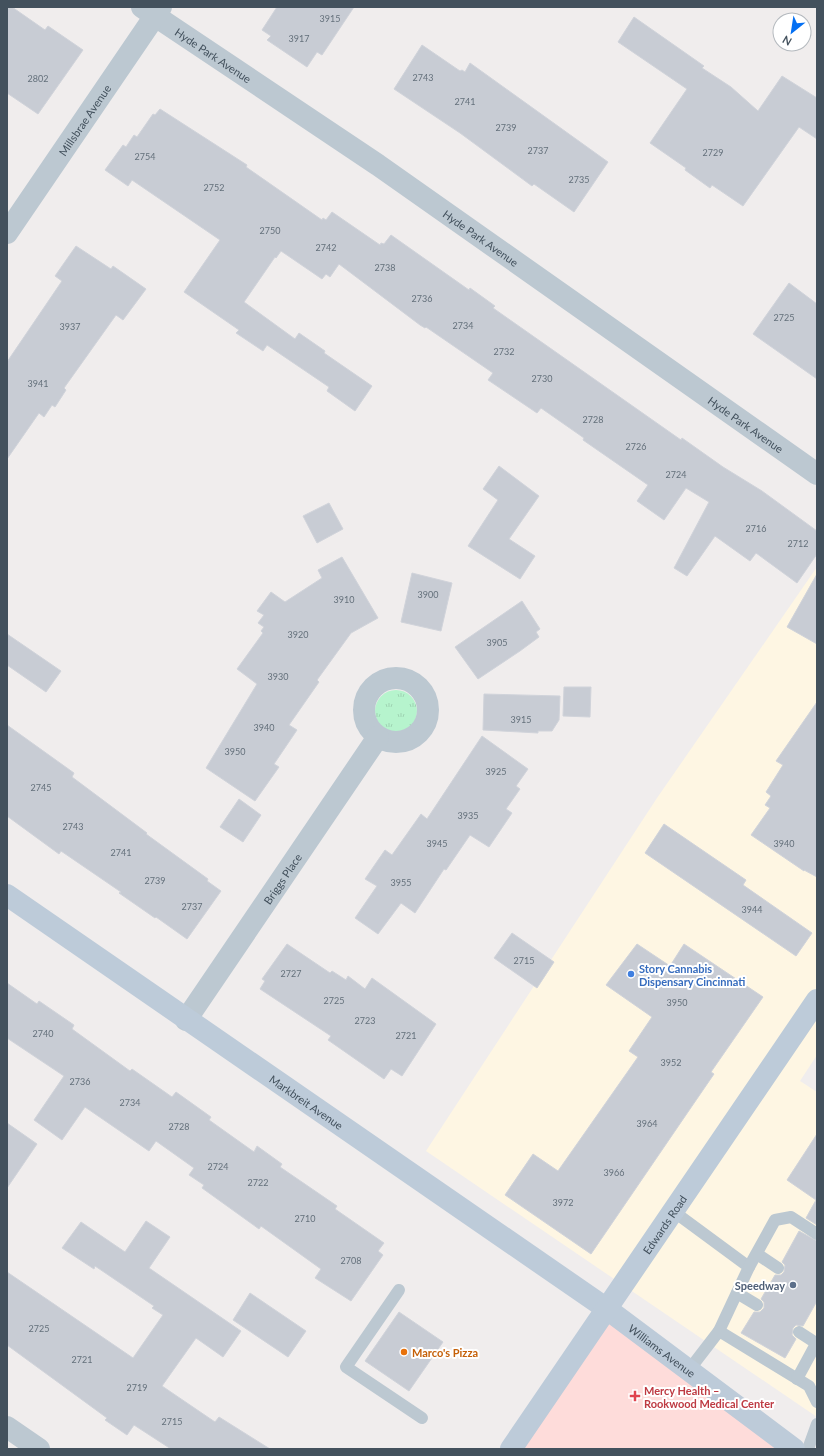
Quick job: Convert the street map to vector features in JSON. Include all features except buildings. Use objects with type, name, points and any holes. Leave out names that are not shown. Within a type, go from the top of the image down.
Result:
[{"type":"main road","name":"Markbreit Avenue","points":[[7,895],[186,1020],[607,1309]]},
{"type":"main road","name":"Edwards Road","points":[[512,1449],[817,1000]]},
{"type":"main road","name":"Williams Avenue","points":[[607,1309],[794,1449]]},
{"type":"street","name":"Millsbrae Avenue","points":[[7,233],[152,10]]},
{"type":"street","name":"Hyde Park Avenue","points":[[152,10],[378,165],[817,474]]},
{"type":"street","name":"Briggs Place","points":[[186,1020],[378,737]]},
{"type":"street","points":[[7,1427],[39,1449]]},
{"type":"lane","points":[[673,1211],[749,1267]]},
{"type":"lane","points":[[689,1370],[719,1331],[749,1267],[776,1220],[792,1217],[817,1234]]},
{"type":"lane","points":[[757,1254],[778,1268]]},
{"type":"lane","points":[[399,1290],[346,1366],[422,1418]]},
{"type":"lane","points":[[737,1293],[757,1305]]},
{"type":"lane","points":[[719,1331],[809,1386],[817,1402]]},
{"type":"lane","points":[[798,1379],[817,1343],[799,1332]]},
{"type":"lane","points":[[808,1449],[817,1424]]},
{"type":"shaded area","points":[[817,567],[817,1055],[800,1081],[817,1092],[817,1417],[426,1151],[657,798]]},
{"type":"shaded area","name":"Mercy Health – Rookwood Medical Center","points":[[607,1309],[794,1449],[512,1449]]},
{"type":"green space","points":[[396,690],[411,696],[417,711],[411,726],[396,732],[381,726],[375,711],[381,696]]},
{"type":"place","name":"Story Cannabis Dispensary Cincinnati","points":[[631,974]]},
{"type":"place","name":"Speedway","points":[[793,1285]]},
{"type":"place","name":"Marco's Pizza","points":[[404,1352]]},
{"type":"place","name":"Mercy Health – Rookwood Medical Center","points":[[635,1396]]}]
